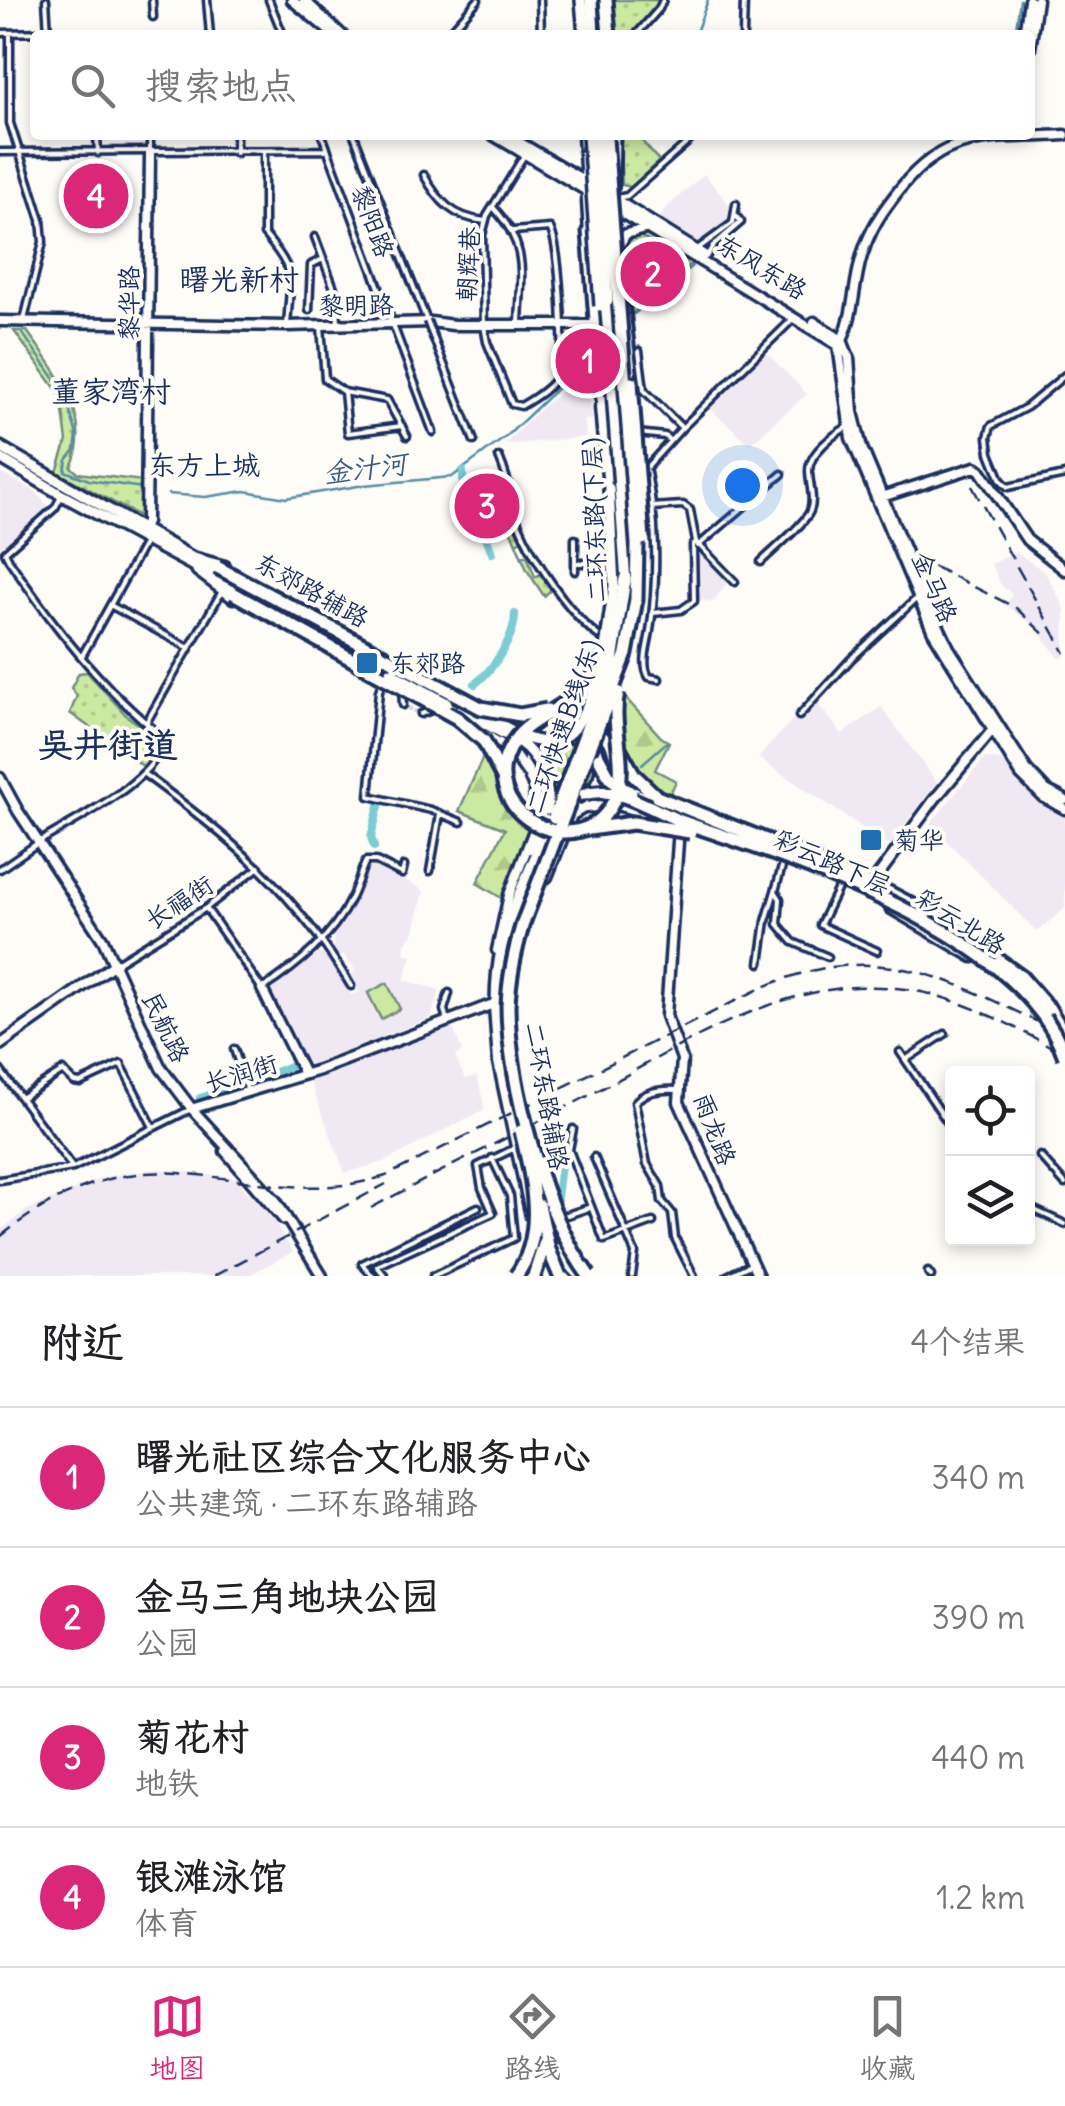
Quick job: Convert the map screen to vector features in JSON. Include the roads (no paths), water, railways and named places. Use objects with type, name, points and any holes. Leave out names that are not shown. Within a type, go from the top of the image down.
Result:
[{"type":"highway","points":[[604,0],[606,30]]},
{"type":"highway","points":[[585,2],[586,30]]},
{"type":"highway","name":"二环快速B线(东)","points":[[523,1142],[504,1050],[500,975],[516,921],[608,674],[619,631],[629,504],[591,140]]},
{"type":"highway","points":[[610,140],[637,582]]},
{"type":"highway","points":[[611,140],[615,167],[613,197]]},
{"type":"highway","points":[[590,231],[602,395],[629,504]]},
{"type":"highway","points":[[566,827],[593,823],[612,804],[620,777],[614,712],[642,563],[643,522],[627,326],[614,274]]},
{"type":"highway","points":[[217,567],[489,711],[529,714],[574,702]]},
{"type":"highway","points":[[227,592],[461,720],[490,750],[514,807],[526,820],[544,829],[623,823],[656,825],[801,858]]},
{"type":"highway","points":[[506,787],[504,770],[509,752],[522,732],[574,702],[604,661],[613,640],[622,594]]},
{"type":"highway","points":[[525,1275],[534,1229],[509,1028],[514,955],[540,876],[626,654]]},
{"type":"highway","points":[[616,739],[634,775],[658,796],[801,858]]},
{"type":"highway","points":[[599,758],[610,778],[629,793],[801,858]]},
{"type":"highway","points":[[585,801],[598,791],[612,793],[674,819],[801,858]]},
{"type":"highway","name":"彩云北路","points":[[801,858],[856,877],[920,910],[998,960],[1037,993],[1065,1032]]},
{"type":"highway","name":"彩云北路","points":[[801,858],[897,907],[988,962],[1018,985],[1044,1014],[1065,1057]]},
{"type":"highway","points":[[523,1142],[553,1276]]},
{"type":"highway","points":[[523,1142],[575,1255],[589,1276]]},
{"type":"main road","points":[[292,0],[328,30]]},
{"type":"main road","points":[[1025,30],[1029,0]]},
{"type":"main road","points":[[1033,30],[1037,0]]},
{"type":"main road","points":[[308,2],[337,30]]},
{"type":"main road","points":[[1035,136],[1065,135]]},
{"type":"main road","name":"东风东路","points":[[501,140],[613,197],[840,342]]},
{"type":"main road","name":"东风东路","points":[[516,140],[585,185]]},
{"type":"main road","points":[[564,168],[577,168],[589,140]]},
{"type":"main road","name":"二环东路(下层)","points":[[531,1180],[502,1068],[500,975],[508,926],[590,718],[610,653],[622,594],[590,140]]},
{"type":"main road","name":"二环东路(下层)","points":[[493,1004],[514,928],[607,685],[626,592],[590,140]]},
{"type":"main road","points":[[522,732],[546,783],[558,794],[598,801],[612,785],[610,723],[635,602],[614,274],[610,140]]},
{"type":"main road","points":[[613,197],[649,230],[840,342],[848,327],[860,259],[878,217],[916,170],[936,153],[962,140]]},
{"type":"main road","name":"黎华路","points":[[144,536],[150,154]]},
{"type":"main road","points":[[584,157],[610,563],[610,653]]},
{"type":"main road","points":[[614,260],[626,234],[649,230]]},
{"type":"main road","name":"黎明路","points":[[0,321],[593,326]]},
{"type":"main road","name":"金马路","points":[[840,342],[849,426],[917,599],[943,652],[1026,770],[1046,790],[1065,800]]},
{"type":"main road","name":"金马路","points":[[840,342],[849,358],[858,434],[939,628],[1032,788],[1065,809]]},
{"type":"main road","points":[[0,448],[144,536]]},
{"type":"main road","points":[[497,950],[514,892],[548,807],[542,774],[544,752],[572,731],[582,718],[608,631],[614,570],[604,449]]},
{"type":"main road","points":[[0,458],[62,496],[185,558],[444,702],[520,761],[541,798],[553,806],[568,810],[585,801]]},
{"type":"main road","points":[[883,498],[979,468],[1025,542],[1065,572]]},
{"type":"main road","points":[[185,558],[217,567]]},
{"type":"main road","points":[[185,558],[227,592]]},
{"type":"main road","points":[[185,558],[351,651],[402,690],[444,702]]},
{"type":"main road","name":"东郊路辅路","points":[[185,558],[222,564],[522,732]]},
{"type":"main road","name":"东郊路辅路","points":[[227,592],[368,672],[387,676]]},
{"type":"main road","points":[[500,1035],[493,1004],[497,950],[507,902],[535,831],[538,809],[528,763],[532,745],[592,682],[622,594]]},
{"type":"main road","points":[[387,676],[542,742],[571,738],[585,741],[599,758],[599,779],[566,827]]},
{"type":"main road","points":[[522,732],[574,721],[590,724],[606,738],[614,754]]},
{"type":"main road","points":[[866,896],[934,800],[997,729]]},
{"type":"main road","name":"彩云路下层","points":[[614,754],[622,782],[642,797],[792,846],[875,884],[960,932],[1024,977],[1041,994],[1065,1032]]},
{"type":"main road","name":"民航路","points":[[0,778],[37,844]]},
{"type":"main road","name":"民航路","points":[[0,789],[114,964],[151,1050],[190,1110],[276,1201],[319,1276]]},
{"type":"main road","name":"彩云路下层","points":[[585,801],[642,811],[784,860],[866,896],[978,960],[1024,998],[1044,1024],[1065,1070]]},
{"type":"main road","name":"雨龙路","points":[[684,812],[680,824],[668,1029],[682,1059],[678,1090],[684,1117],[758,1276]]},
{"type":"main road","name":"二环东路辅路","points":[[565,1262],[551,1220],[515,1056],[514,987],[523,941],[566,827]]},
{"type":"main road","points":[[0,1046],[114,964]]},
{"type":"main road","points":[[500,1035],[514,987]]},
{"type":"main road","points":[[262,988],[304,1074]]},
{"type":"main road","name":"长润街","points":[[190,1110],[304,1074],[493,1004]]},
{"type":"main road","points":[[1044,1024],[1065,1032]]},
{"type":"main road","points":[[531,1180],[548,1231],[565,1262],[580,1276]]},
{"type":"main road","points":[[525,1275],[534,1235],[531,1180]]},
{"type":"main road","points":[[531,1180],[553,1276]]},
{"type":"street","points":[[46,0],[48,30]]},
{"type":"street","points":[[152,0],[152,17]]},
{"type":"street","points":[[207,0],[210,30]]},
{"type":"street","points":[[270,0],[282,30]]},
{"type":"street","points":[[451,30],[478,0]]},
{"type":"street","points":[[540,0],[541,30]]},
{"type":"street","points":[[640,30],[663,0]]},
{"type":"street","points":[[743,30],[744,0]]},
{"type":"street","points":[[0,33],[30,32]]},
{"type":"street","points":[[10,33],[9,118],[41,220],[43,242],[24,322]]},
{"type":"street","points":[[98,140],[98,153]]},
{"type":"street","name":"黎华路","points":[[150,140],[150,154]]},
{"type":"street","points":[[236,140],[236,153]]},
{"type":"street","name":"黎阳路","points":[[324,140],[433,432]]},
{"type":"street","points":[[356,140],[474,441]]},
{"type":"street","points":[[613,197],[627,196],[690,140]]},
{"type":"street","points":[[0,152],[328,150]]},
{"type":"street","points":[[264,152],[264,234],[290,269],[287,326]]},
{"type":"street","name":"朝辉巷","points":[[525,154],[484,220],[484,326],[515,406],[521,406],[559,373],[561,326]]},
{"type":"street","points":[[424,175],[437,200],[466,217],[484,220]]},
{"type":"street","points":[[696,250],[728,228],[736,216],[736,204]]},
{"type":"street","points":[[493,206],[513,232],[521,256],[519,326]]},
{"type":"street","points":[[706,257],[712,246],[742,222],[736,216]]},
{"type":"street","points":[[513,232],[550,228],[556,254],[561,326]]},
{"type":"street","points":[[315,237],[337,296],[338,325]]},
{"type":"street","points":[[309,310],[311,265],[323,259]]},
{"type":"street","points":[[660,680],[649,677],[644,667],[653,613],[651,507],[646,468],[796,317]]},
{"type":"street","points":[[321,326],[322,372],[328,383],[344,392],[387,400],[407,436]]},
{"type":"street","points":[[639,351],[644,390],[682,428]]},
{"type":"street","points":[[1064,378],[1028,407],[992,426],[988,437],[992,459],[1008,487],[1065,475]]},
{"type":"street","points":[[344,392],[348,432],[402,426]]},
{"type":"street","points":[[761,562],[808,515],[812,457],[849,426]]},
{"type":"street","points":[[626,434],[665,436],[670,440]]},
{"type":"street","points":[[499,458],[526,536],[550,578],[588,626],[608,631]]},
{"type":"street","points":[[979,468],[992,459]]},
{"type":"street","points":[[653,613],[682,610],[694,601],[692,545],[782,474]]},
{"type":"street","points":[[0,869],[144,774],[163,746],[162,736],[119,700],[3,553],[55,508],[62,496]]},
{"type":"street","points":[[629,504],[685,506],[692,513],[697,544],[734,582]]},
{"type":"street","points":[[82,656],[144,536]]},
{"type":"street","points":[[575,539],[576,571]]},
{"type":"street","points":[[576,563],[610,563]]},
{"type":"street","points":[[146,723],[227,592]]},
{"type":"street","points":[[800,716],[852,659],[917,599]]},
{"type":"street","points":[[110,605],[189,648]]},
{"type":"street","points":[[387,676],[379,691],[368,796],[461,822]]},
{"type":"street","points":[[402,690],[402,705]]},
{"type":"street","points":[[421,714],[444,702]]},
{"type":"street","points":[[144,774],[232,841],[259,867],[324,940],[352,986]]},
{"type":"street","points":[[430,870],[440,814]]},
{"type":"street","points":[[760,964],[766,921],[784,860]]},
{"type":"street","points":[[206,908],[262,988],[324,940],[353,896],[366,861],[402,874],[404,866]]},
{"type":"street","name":"长福街","points":[[114,964],[206,908],[259,867]]},
{"type":"street","points":[[840,884],[820,925],[876,950]]},
{"type":"street","points":[[775,890],[780,899],[778,924],[794,942],[828,957]]},
{"type":"street","points":[[447,1019],[444,1010],[449,993]]},
{"type":"street","name":"二环东路辅路","points":[[493,1004],[496,1062],[523,1142]]},
{"type":"street","points":[[906,1060],[945,1034]]},
{"type":"street","points":[[234,1049],[248,1092]]},
{"type":"street","points":[[900,1052],[945,1118]]},
{"type":"street","points":[[21,1098],[62,1071],[80,1083],[121,1064],[153,1127]]},
{"type":"street","points":[[0,1070],[73,1168]]},
{"type":"street","points":[[678,1090],[663,1089],[635,1102],[647,1164],[660,1186],[662,1201],[672,1214],[676,1238],[694,1276]]},
{"type":"street","name":"长润街","points":[[0,1180],[73,1168],[190,1110]]},
{"type":"street","points":[[574,1129],[569,1150],[604,1240],[653,1222]]},
{"type":"street","points":[[385,1276],[376,1266],[493,1213],[478,1166],[523,1142]]},
{"type":"street","points":[[1040,1156],[1065,1184]]},
{"type":"street","points":[[594,1157],[636,1259],[632,1276]]},
{"type":"street","points":[[432,1276],[514,1238],[510,1196],[492,1158]]},
{"type":"street","points":[[373,1276],[362,1264],[478,1207]]},
{"type":"street","points":[[551,1220],[591,1207]]},
{"type":"street","points":[[1035,1210],[1065,1224]]},
{"type":"street","points":[[727,1276],[752,1264]]},
{"type":"waterway","name":"金汁河","points":[[697,30],[708,0]]},
{"type":"waterway","points":[[1016,30],[1020,0]]},
{"type":"waterway","name":"金汁河","points":[[708,246],[724,235]]},
{"type":"waterway","name":"金汁河","points":[[634,314],[692,266]]},
{"type":"waterway","name":"金汁河","points":[[21,331],[64,392],[77,435],[65,471],[89,480],[142,488]]},
{"type":"waterway","name":"金汁河","points":[[168,494],[205,497],[245,491],[286,498],[364,485],[452,477],[507,436],[584,363]]},
{"type":"waterway","points":[[463,471],[463,492],[475,508],[492,553]]},
{"type":"waterway","points":[[475,684],[502,652],[515,614]]},
{"type":"waterway","points":[[642,764],[667,742]]},
{"type":"waterway","points":[[374,847],[371,837],[380,802]]},
{"type":"waterway","points":[[256,1080],[293,1065]]},
{"type":"waterway","points":[[200,1098],[234,1087]]},
{"type":"waterway","points":[[556,1206],[565,1131]]},
{"type":"tunnel","points":[[403,705],[420,714]]},
{"type":"railway","points":[[972,486],[1065,653]]},
{"type":"railway","points":[[933,566],[1016,608],[1048,638]]},
{"type":"railway","points":[[0,1237],[61,1197],[129,1175],[178,1173],[307,1187],[358,1183],[386,1176],[759,989],[803,973],[843,966],[881,966],[917,972],[988,998],[1065,1035]]},
{"type":"railway","points":[[371,1208],[697,1037],[773,1004],[813,993],[854,987],[919,991],[984,1013],[1065,1054]]},
{"type":"railway","points":[[214,1276],[386,1184]]},
{"type":"place","name":"银滩泳馆","points":[[96,196]]},
{"type":"place","name":"金马三角地块公园","points":[[653,274]]},
{"type":"place","name":"曙光社区综合文化服务中心","points":[[588,361]]},
{"type":"place","name":"菊花村","points":[[487,506]]},
{"type":"place","name":"东郊路","points":[[367,663]]},
{"type":"place","name":"菊华","points":[[871,840]]},
{"type":"district","name":"曙光新村","points":[[239,280]]},
{"type":"district","name":"董家湾村","points":[[111,392]]},
{"type":"district","name":"东方上城","points":[[204,465]]},
{"type":"district","name":"吴井街道","points":[[108,745]]}]
